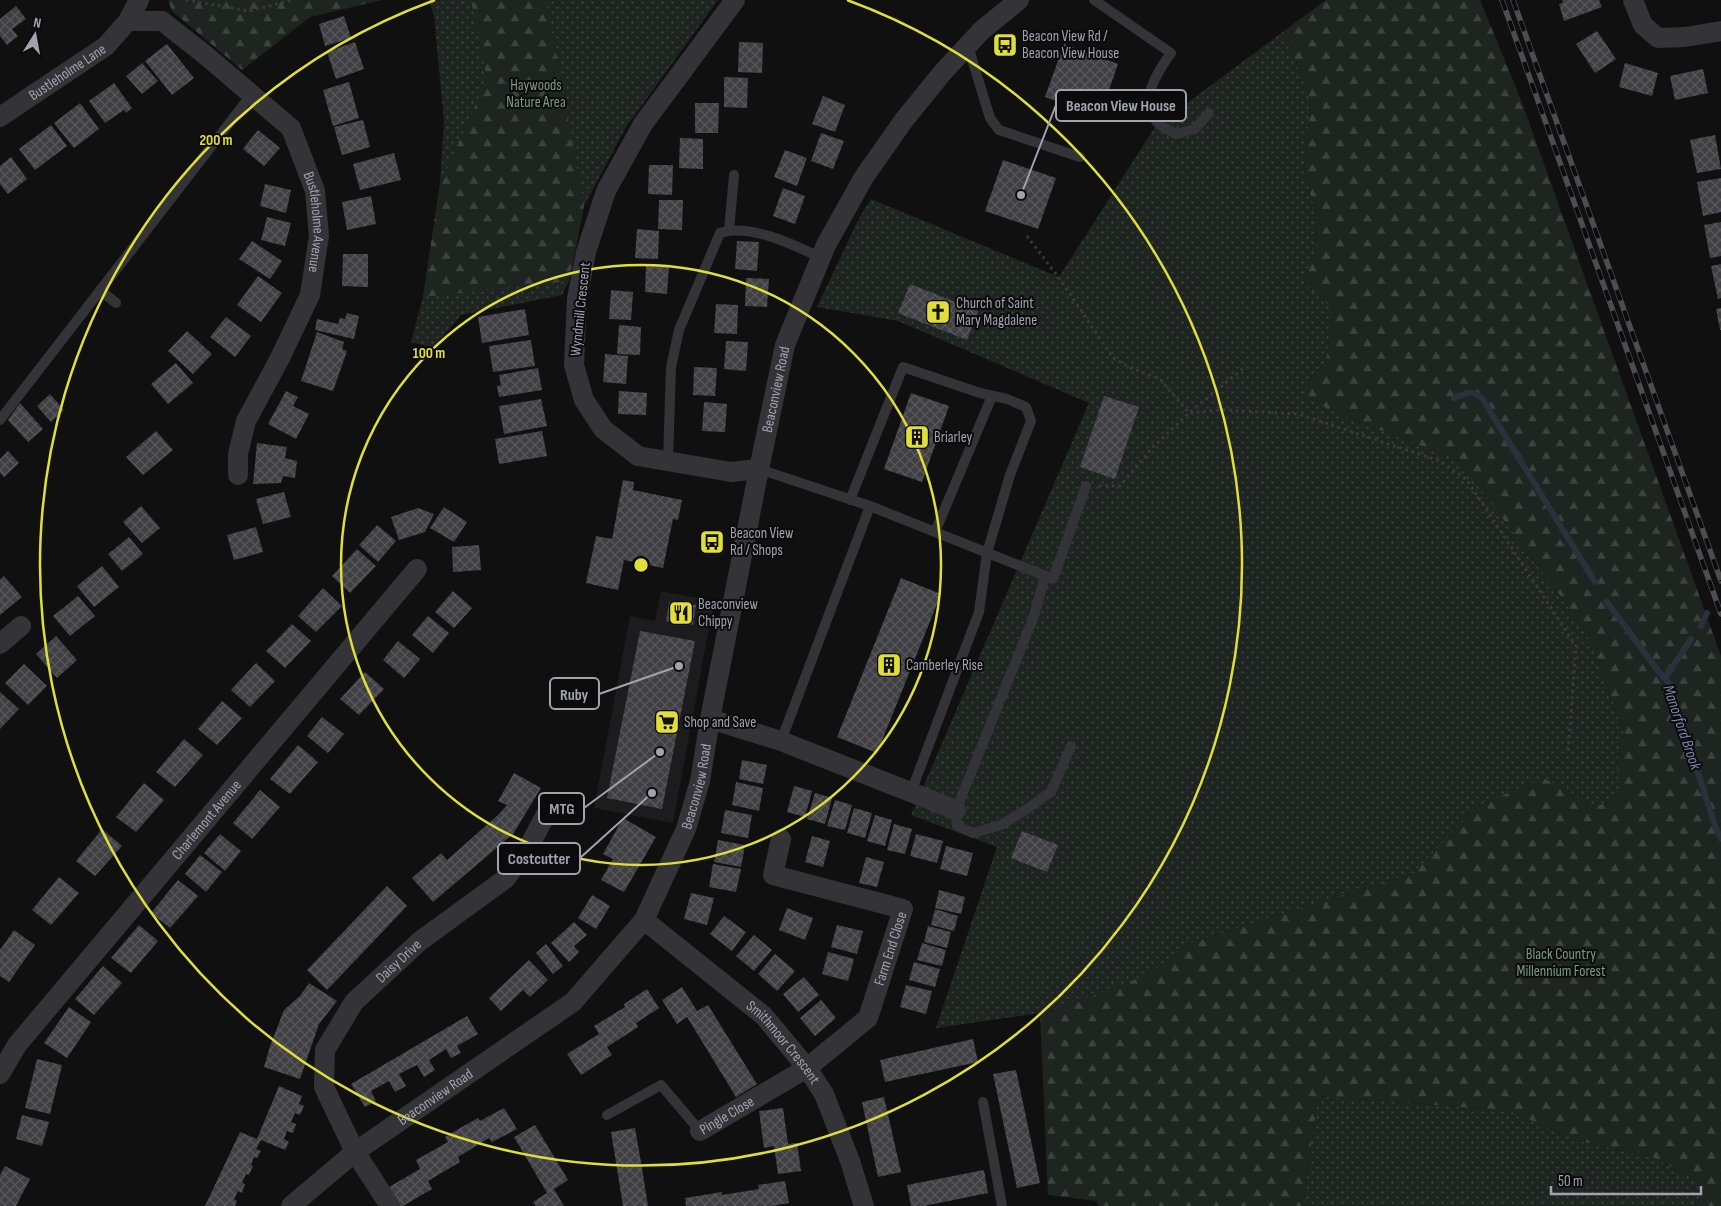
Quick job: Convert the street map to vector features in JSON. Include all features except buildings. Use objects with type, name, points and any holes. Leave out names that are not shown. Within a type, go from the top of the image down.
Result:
[{"type":"street","name":"Bustleholme Lane","points":[[0,117],[106,46],[128,21],[139,0]]},
{"type":"street","name":"Wyndmill Crescent","points":[[735,0],[643,124],[606,191],[586,252],[577,298],[574,365],[584,400],[602,429],[638,456],[731,472],[759,469]]},
{"type":"street","name":"Beaconview Road","points":[[291,1206],[356,1152],[573,1002],[644,920],[686,829],[700,781],[710,719],[785,345],[826,245],[869,170],[904,120],[943,72],[982,30],[1019,0]]},
{"type":"street","points":[[1633,0],[1643,25],[1658,38],[1685,37],[1721,31]]},
{"type":"street","name":"Bustleholme Avenue","points":[[128,21],[162,21],[291,128],[315,191],[319,236],[310,295],[279,360],[246,421],[238,454],[238,475]]},
{"type":"street","name":"Charlemont Avenue","points":[[0,1074],[17,1045],[417,568]]},
{"type":"street","points":[[0,644],[21,626]]},
{"type":"street","points":[[710,719],[781,740],[956,810]]},
{"type":"street","name":"Daisy Drive","points":[[390,1206],[356,1152],[324,1087],[325,1050],[354,1002],[420,941],[505,879],[526,852],[552,802]]},
{"type":"street","name":"Farm End Close","points":[[781,839],[774,875],[903,909],[868,1018],[807,1068]]},
{"type":"street","name":"Smithmoor Crescent","points":[[644,920],[764,1016],[807,1068],[824,1094],[850,1161],[864,1206]]},
{"type":"street","name":"Pingle Close","points":[[700,1131],[807,1068]]},
{"type":"lane","points":[[1094,0],[1170,53],[1160,68],[1152,87],[1148,108],[1156,122],[1176,134],[1195,129],[1209,113]]},
{"type":"lane","points":[[968,46],[990,118],[999,130],[1080,157]]},
{"type":"lane","points":[[0,420],[251,95]]},
{"type":"lane","points":[[729,230],[734,175]]},
{"type":"lane","points":[[668,462],[671,367],[679,330],[720,233],[729,230],[754,233],[788,242],[821,258]]},
{"type":"lane","points":[[100,290],[116,303]]},
{"type":"lane","points":[[850,500],[903,367],[992,396],[1007,399],[1026,407],[1031,421],[1010,475],[987,554],[979,612],[911,792]]},
{"type":"lane","points":[[934,532],[992,396]]},
{"type":"lane","points":[[759,469],[870,506],[1053,579],[1086,486]]},
{"type":"lane","points":[[781,740],[870,506]]},
{"type":"lane","points":[[1045,576],[1034,616],[956,810],[957,826],[973,833],[1001,825],[1027,809],[1051,792],[1071,746]]},
{"type":"lane","name":"Pingle Close","points":[[607,1115],[661,1085],[700,1131]]},
{"type":"lane","points":[[983,1102],[1002,1206]]},
{"type":"path","points":[[186,0],[250,12],[292,0]]},
{"type":"path","points":[[250,12],[259,0]]},
{"type":"path","points":[[1027,236],[1062,282],[1113,358],[1131,368],[1160,379],[1189,413]]},
{"type":"path","points":[[1086,486],[1120,486],[1153,448],[1189,413],[1246,366]]},
{"type":"path","points":[[1189,413],[1223,410],[1298,414],[1440,461],[1467,480],[1576,646],[1568,754]]},
{"type":"shaded area","points":[[661,591],[714,601],[673,823],[594,808],[630,616],[655,621]]},
{"type":"green space","points":[[168,0],[382,0],[310,17],[242,70],[172,11]]},
{"type":"green space","name":"Haywoods Nature Area","points":[[429,0],[718,0],[626,127],[584,206],[569,281],[562,295],[461,315],[433,348],[411,342],[423,297],[440,184],[444,121],[434,16]]},
{"type":"green space","points":[[471,0],[546,0],[584,206],[569,281],[423,297],[440,184],[487,79]]},
{"type":"green space","name":"Black Country Millennium Forest","points":[[1326,0],[1480,0],[1521,100],[1721,656],[1721,1206],[1703,1206],[1700,1182],[1654,1158],[1576,1140],[1510,1111],[1318,1096],[1303,1206],[1098,1206],[1097,1201],[1048,1195],[1040,1013],[1093,996],[1151,973],[1187,944],[1414,873],[1478,806],[1543,778],[1565,788],[1592,809],[1620,795],[1617,762],[1624,731],[1602,674],[1596,650],[1565,602],[1459,460],[1348,418],[1307,399],[1307,381],[1326,362],[1333,309],[1304,284],[1316,249],[1317,218],[1304,170],[1311,101],[1284,31]]},
{"type":"green space","points":[[1284,31],[1311,101],[1304,170],[1317,218],[1316,249],[1304,284],[1333,309],[1326,362],[1307,381],[1348,418],[1459,460],[1565,602],[1596,650],[1602,674],[1624,731],[1617,762],[1621,795],[1592,809],[1565,788],[1478,806],[1414,873],[1187,944],[1152,973],[1093,996],[1040,1013],[936,1028],[997,847],[911,815],[1089,403],[898,321],[817,307],[859,218],[871,199],[1059,277],[1155,127]]},
{"type":"green space","points":[[1318,1096],[1510,1111],[1576,1140],[1654,1158],[1700,1182],[1703,1206],[1303,1206]]},
{"type":"waterway","name":"Manorford Brook","points":[[1454,398],[1465,393],[1475,393],[1482,398],[1595,582]]},
{"type":"waterway","name":"Manorford Brook","points":[[1607,602],[1670,684],[1715,826],[1721,839]]},
{"type":"waterway","points":[[1701,626],[1707,613]]},
{"type":"waterway","points":[[1665,678],[1691,639]]},
{"type":"railway","points":[[1502,0],[1721,614]]},
{"type":"railway","points":[[1513,0],[1721,581]]},
{"type":"place","name":"Beacon View Rd / Beacon View House","points":[[1005,45]]},
{"type":"place","name":"Beacon View House","points":[[1021,195]]},
{"type":"place","name":"Church of Saint Mary Magdalene","points":[[938,312]]},
{"type":"place","name":"Briarley","points":[[917,437]]},
{"type":"place","name":"Beacon View Rd / Shops","points":[[712,542]]},
{"type":"place","name":"Beaconview Chippy","points":[[681,613]]},
{"type":"place","name":"Camberley Rise","points":[[889,665]]},
{"type":"place","name":"Ruby","points":[[679,666]]},
{"type":"place","name":"Shop and Save","points":[[667,722]]},
{"type":"place","name":"MTG","points":[[660,752]]},
{"type":"place","name":"Costcutter","points":[[652,793]]}]
